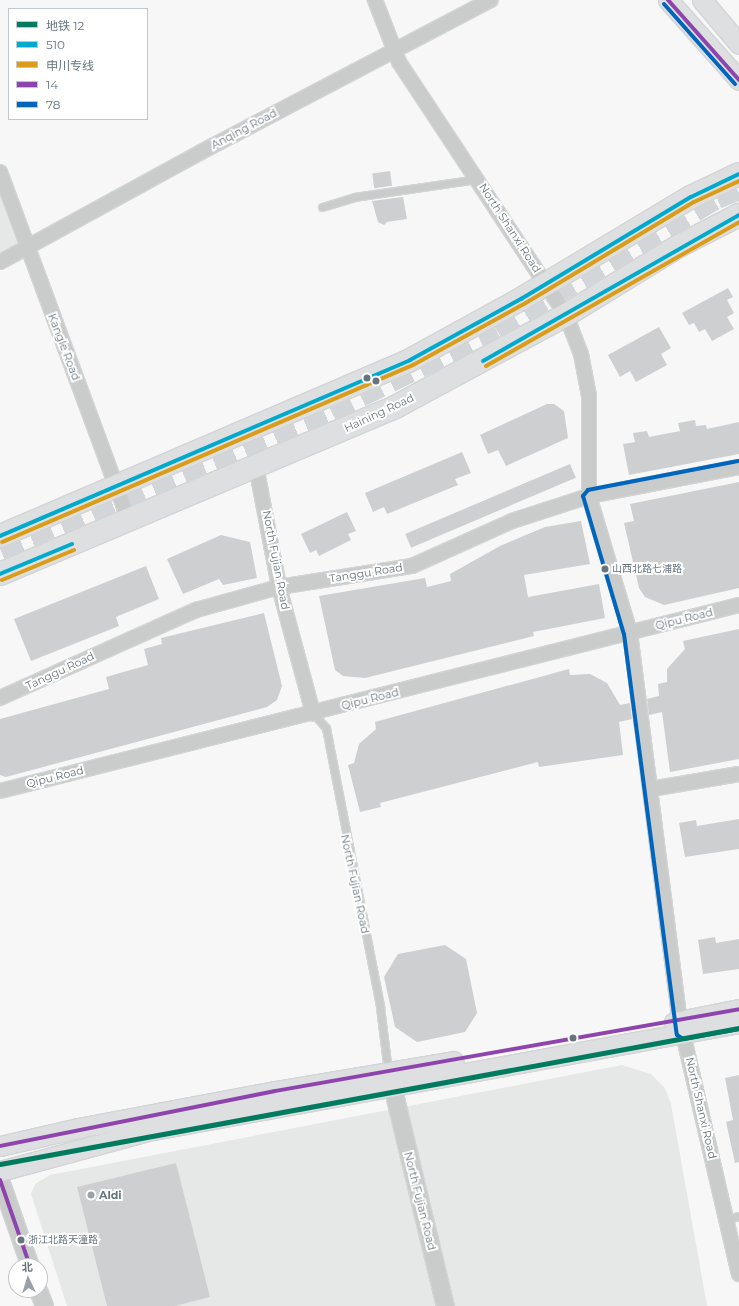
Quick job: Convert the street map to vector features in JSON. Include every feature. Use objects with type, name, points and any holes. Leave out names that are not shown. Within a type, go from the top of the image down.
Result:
[{"type":"main road","points":[[668,0],[739,80]]},
{"type":"main road","points":[[702,0],[739,44]]},
{"type":"main road","points":[[0,536],[380,375],[546,284],[691,197],[739,174]]},
{"type":"main road","name":"Haining Road","points":[[0,574],[397,406],[566,315],[677,248],[739,215]]},
{"type":"main road","points":[[682,1027],[739,1009]]},
{"type":"main road","points":[[0,1146],[116,1121],[390,1079],[682,1027],[739,1023]]},
{"type":"main road","points":[[0,1171],[148,1131],[390,1079]]},
{"type":"street","name":"North Shanxi Road","points":[[375,0],[394,51],[566,315],[581,354],[589,396],[590,496],[630,633],[682,1027],[733,1218],[739,1274]]},
{"type":"street","name":"Anqing Road","points":[[0,262],[200,152],[490,0]]},
{"type":"street","name":"Kangle Road","points":[[0,172],[27,248],[130,520]]},
{"type":"street","name":"North Fujian Road","points":[[256,466],[279,587],[314,713]]},
{"type":"street","name":"Tanggu Road","points":[[0,698],[172,620],[279,587],[412,566],[512,521],[590,496],[739,467]]},
{"type":"street","name":"Qipu Road","points":[[0,791],[739,606]]},
{"type":"street","points":[[651,789],[739,774]]},
{"type":"street","name":"North Fujian Road","points":[[390,1079],[445,1306]]},
{"type":"street","points":[[0,1180],[27,1258]]},
{"type":"lane","points":[[322,207],[354,197],[477,179]]},
{"type":"lane","name":"North Fujian Road","points":[[314,713],[326,728],[380,1007],[390,1079]]},
{"type":"shaded area","points":[[0,196],[17,243],[0,252]]},
{"type":"shaded area","points":[[622,1065],[651,1074],[665,1088],[671,1104],[707,1306],[67,1306],[31,1194],[35,1184],[50,1175]]},
{"type":"building","points":[[390,171],[392,186],[374,188],[372,174]]},
{"type":"building","points":[[403,197],[407,219],[387,222],[384,225],[378,222],[372,201]]},
{"type":"building","points":[[728,288],[733,297],[727,300],[734,313],[727,317],[734,329],[712,341],[705,329],[699,332],[694,323],[689,325],[682,313]]},
{"type":"building","points":[[659,327],[671,348],[661,354],[667,365],[636,382],[630,371],[620,377],[608,355]]},
{"type":"building","points":[[547,404],[554,404],[564,411],[568,438],[506,466],[498,450],[488,454],[480,435]]},
{"type":"building","points":[[695,420],[696,426],[706,425],[707,429],[739,422],[739,454],[629,475],[623,444],[635,442],[633,433],[647,431],[649,437],[680,431],[678,423]]},
{"type":"building","points":[[462,452],[471,473],[455,479],[458,485],[387,514],[384,507],[373,512],[365,493]]},
{"type":"building","points":[[570,464],[576,478],[411,548],[405,534]]},
{"type":"building","points":[[739,482],[739,588],[664,605],[645,597],[639,588],[624,523],[634,521],[630,504]]},
{"type":"building","points":[[347,512],[356,531],[348,534],[351,540],[319,556],[316,550],[310,553],[301,534]]},
{"type":"building","points":[[581,521],[590,564],[524,575],[528,597],[599,584],[605,618],[533,632],[534,636],[365,678],[343,676],[335,670],[319,596],[425,578],[427,587],[451,581],[450,574],[500,546],[545,527]]},
{"type":"building","points":[[221,535],[250,542],[257,578],[223,585],[219,579],[183,594],[167,559]]},
{"type":"building","points":[[146,566],[159,599],[116,617],[119,626],[31,661],[14,619]]},
{"type":"building","points":[[264,613],[282,686],[277,700],[267,707],[6,777],[0,775],[0,719],[109,689],[106,677],[148,665],[144,649],[162,644],[161,638]]},
{"type":"building","points":[[739,629],[739,759],[670,772],[662,712],[649,715],[647,699],[659,696],[658,684],[667,682],[667,669],[685,649],[683,641]]},
{"type":"building","points":[[569,669],[570,675],[590,674],[607,683],[620,705],[630,703],[632,719],[619,722],[623,755],[539,767],[538,762],[380,803],[381,807],[360,812],[348,765],[354,763],[359,744],[376,729],[375,722]]},
{"type":"building","points":[[739,819],[739,849],[685,857],[679,823],[696,820],[697,826]]},
{"type":"building","points":[[715,937],[716,943],[739,939],[739,969],[703,974],[698,940]]},
{"type":"building","points":[[445,945],[466,959],[477,1013],[465,1032],[417,1042],[395,1027],[384,977],[398,954]]},
{"type":"building","points":[[739,1075],[739,1162],[735,1163],[726,1122],[733,1120],[725,1078]]},
{"type":"building","points":[[176,1163],[210,1297],[175,1306],[107,1306],[77,1187]]},
{"type":"tunnel","points":[[0,549],[331,411],[496,329],[717,198],[739,189]]},
{"type":"metro line","name":"12","points":[[0,1164],[739,1028]]},
{"type":"transit line","name":"14","points":[[668,0],[739,80]]},
{"type":"transit line","name":"78","points":[[664,4],[735,84]]},
{"type":"transit line","name":"510","points":[[0,536],[410,360],[521,299],[691,197],[739,174]]},
{"type":"transit line","name":"申川专线","points":[[2,542],[413,365],[524,304],[694,202],[739,181]]},
{"type":"transit line","name":"510","points":[[483,361],[739,215]]},
{"type":"transit line","name":"申川专线","points":[[486,366],[739,222]]},
{"type":"transit line","name":"78","points":[[738,461],[588,490],[583,496],[624,634],[677,1035],[683,1039],[739,1029]]},
{"type":"transit line","name":"510","points":[[0,574],[72,544]]},
{"type":"transit line","name":"申川专线","points":[[2,580],[74,550]]},
{"type":"transit line","name":"14","points":[[0,1146],[275,1091],[739,1009]]},
{"type":"transit line","name":"14","points":[[0,1180],[27,1258]]},
{"type":"place","name":"山西北路七浦路","points":[[605,569]]},
{"type":"place","name":"Aldi","points":[[91,1195]]},
{"type":"place","name":"浙江北路天潼路","points":[[21,1240]]}]
